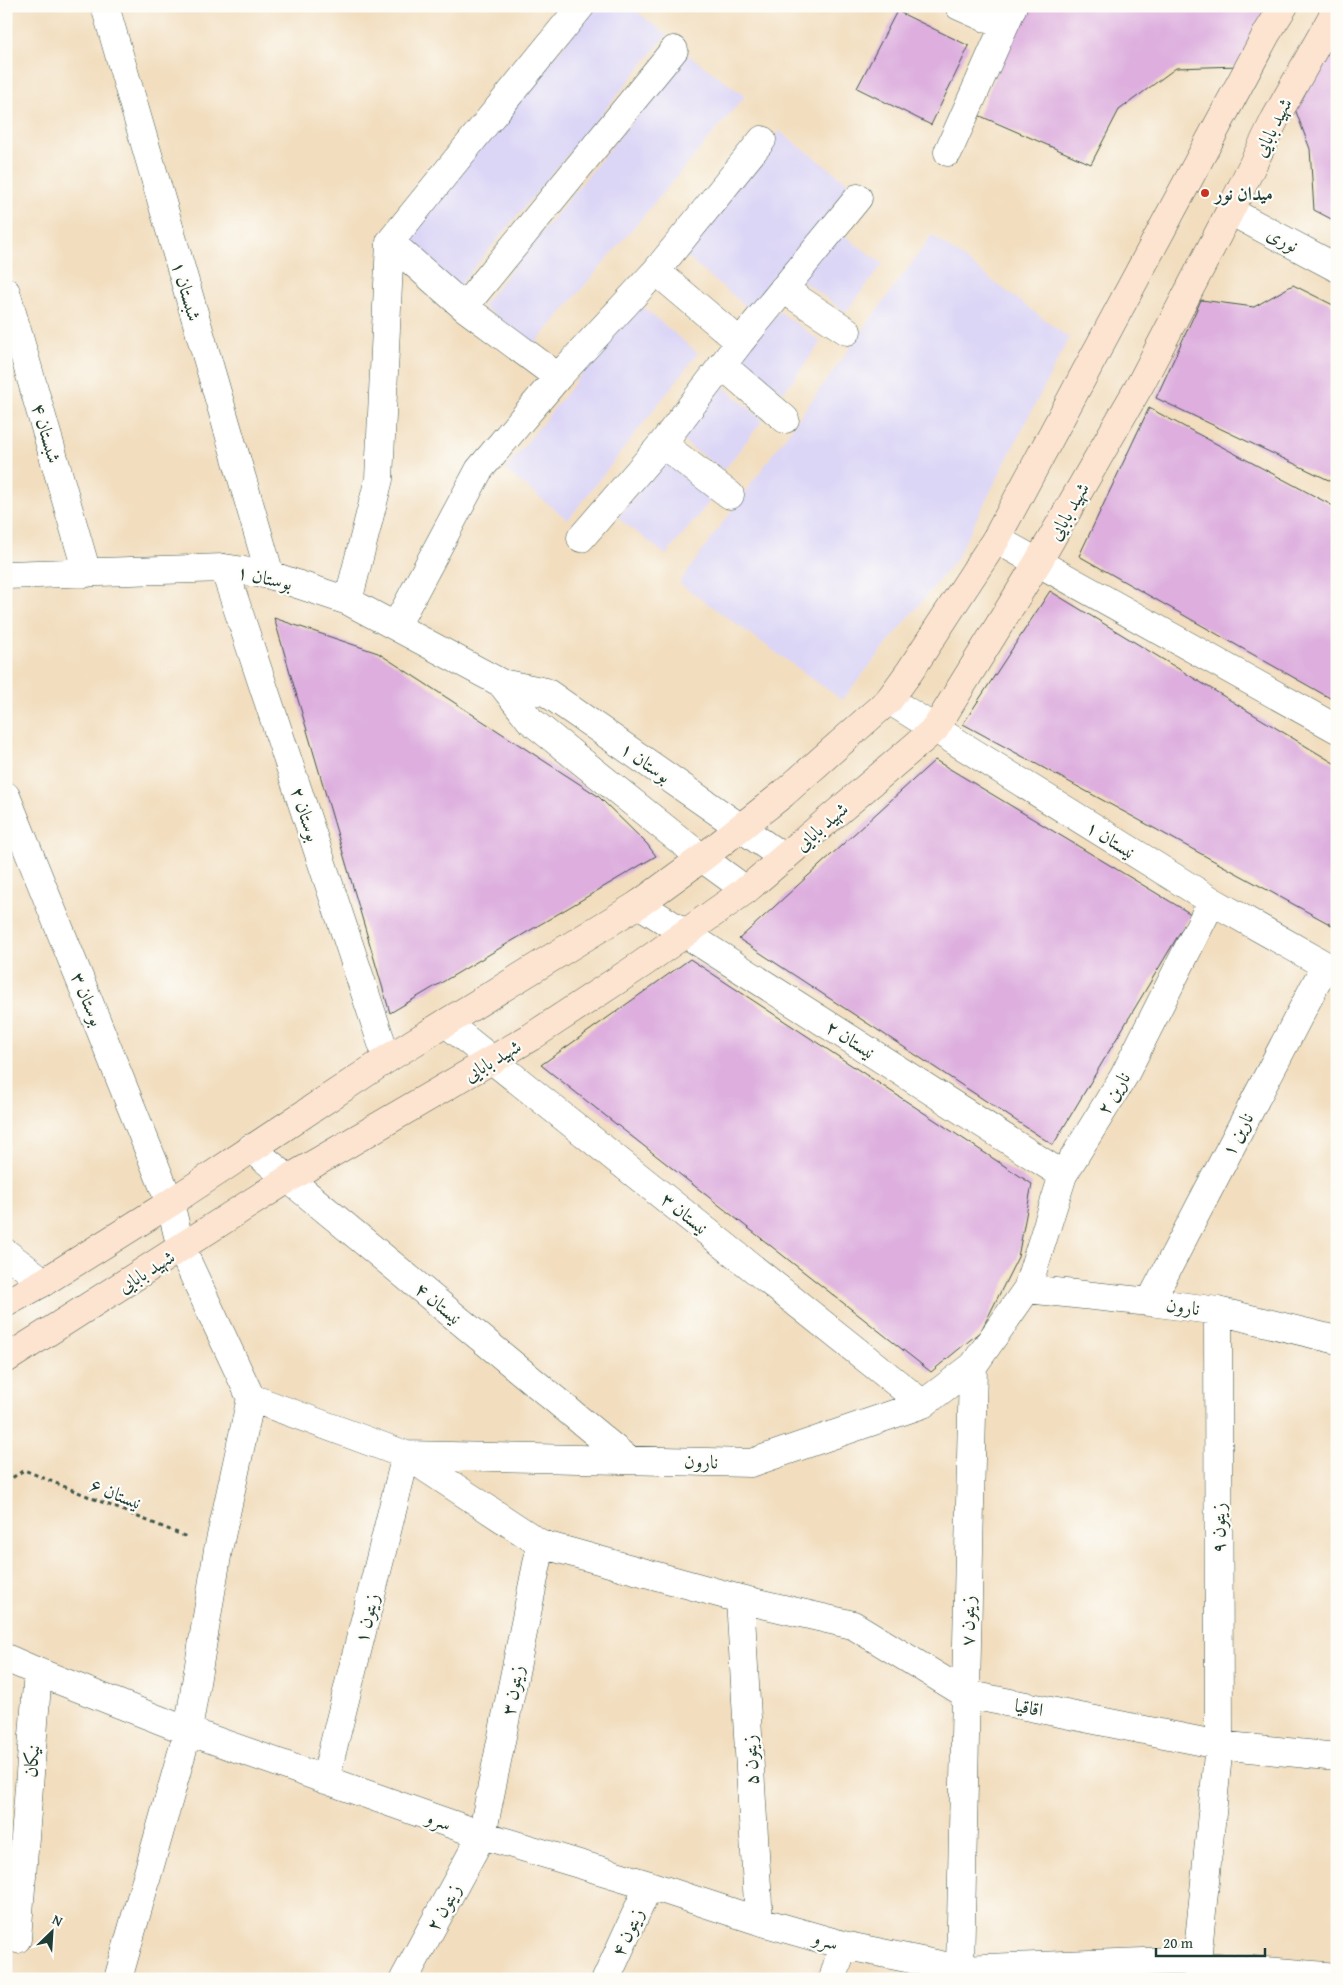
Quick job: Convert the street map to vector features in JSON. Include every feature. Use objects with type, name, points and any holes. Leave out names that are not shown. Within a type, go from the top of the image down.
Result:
[{"type":"main road","points":[[6,1303],[44,1282],[170,1203],[387,1059],[639,904],[702,858],[783,794],[889,700],[996,539],[1267,33],[1284,6]]},
{"type":"main road","name":"شهید بابایی","points":[[6,1359],[288,1179],[494,1060],[555,1022],[686,934],[746,890],[935,729],[1038,562],[1140,383],[1230,211],[1275,119],[1337,8]]},
{"type":"street","name":"شبستان ۱","points":[[105,6],[270,575]]},
{"type":"street","points":[[348,601],[379,479],[390,242],[581,6]]},
{"type":"street","points":[[948,152],[1008,16],[959,6]]},
{"type":"street","points":[[464,306],[674,50]]},
{"type":"street","points":[[396,626],[479,470],[558,377],[656,271],[762,140]]},
{"type":"street","points":[[581,538],[662,444],[740,342],[858,198]]},
{"type":"street","name":"نوری","points":[[1230,211],[1337,268]]},
{"type":"street","points":[[390,242],[464,306],[558,377]]},
{"type":"street","points":[[656,271],[740,342]]},
{"type":"street","points":[[783,289],[847,331]]},
{"type":"street","name":"شبستان ۴","points":[[6,292],[87,573]]},
{"type":"street","points":[[722,365],[786,419]]},
{"type":"street","points":[[662,444],[730,495]]},
{"type":"street","points":[[996,539],[1337,729]]},
{"type":"street","name":"بوستان ۱","points":[[6,575],[224,568],[270,575],[348,601],[501,683],[546,692],[784,858]]},
{"type":"street","name":"بوستان ۲","points":[[224,568],[387,1059]]},
{"type":"street","name":"بوستان ۱","points":[[501,683],[530,720],[702,858],[746,890]]},
{"type":"street","name":"نیستان ۱","points":[[889,700],[1212,901],[1331,969]]},
{"type":"street","name":"بوستان ۳","points":[[6,796],[170,1203],[181,1248],[251,1398]]},
{"type":"street","name":"نارین ۲","points":[[1027,1289],[1063,1175],[1124,1076],[1212,901]]},
{"type":"street","name":"نیستان ۲","points":[[639,904],[1063,1175]]},
{"type":"street","name":"نارین ۱","points":[[1150,1302],[1331,969]]},
{"type":"street","name":"نیستان ۳","points":[[446,1023],[923,1404]]},
{"type":"street","name":"نیستان ۴","points":[[251,1148],[626,1459]]},
{"type":"street","points":[[6,1253],[44,1282]]},
{"type":"street","points":[[973,1366],[1027,1289]]},
{"type":"street","name":"نارون","points":[[1027,1289],[1150,1302],[1218,1312],[1337,1340]]},
{"type":"street","name":"زیتون ۹","points":[[1218,1312],[1219,1744]]},
{"type":"street","name":"نارون","points":[[406,1455],[751,1463],[923,1404],[973,1366]]},
{"type":"street","name":"زیتون ۷","points":[[960,1969],[973,1366]]},
{"type":"street","points":[[118,1979],[188,1731],[218,1550],[251,1398],[406,1455]]},
{"type":"street","name":"اقاقیا","points":[[406,1455],[541,1544],[740,1598],[853,1625],[966,1694],[1219,1744],[1337,1757]]},
{"type":"street","name":"زیتون ۱","points":[[325,1780],[406,1455]]},
{"type":"street","name":"زیتون ۳","points":[[482,1835],[541,1544]]},
{"type":"street","name":"زیتون ۵","points":[[740,1598],[760,1921]]},
{"type":"street","name":"سرو","points":[[6,1658],[188,1731],[482,1835],[842,1945],[960,1969],[1194,1968],[1337,1977]]},
{"type":"street","name":"نیکان","points":[[17,1939],[38,1672]]},
{"type":"street","points":[[1194,1968],[1219,1744]]},
{"type":"street","name":"زیتون ۲","points":[[404,1979],[482,1835]]},
{"type":"street","name":"زیتون ۴","points":[[606,1979],[649,1885]]},
{"type":"street","points":[[833,1979],[842,1945]]},
{"type":"path","name":"نیستان ۶","points":[[6,1482],[24,1470],[218,1550]]},
{"type":"shaded area","points":[[597,6],[630,6],[667,35],[458,287],[403,237]]},
{"type":"shaded area","points":[[687,54],[745,96],[535,344],[482,306]]},
{"type":"shaded area","points":[[779,131],[850,184],[753,312],[685,256]]},
{"type":"shaded area","points":[[837,230],[883,264],[846,312],[797,277]]},
{"type":"shaded area","points":[[932,235],[1069,338],[956,559],[842,700],[679,583]]},
{"type":"shaded area","points":[[638,303],[698,353],[568,520],[505,470]]},
{"type":"shaded area","points":[[779,311],[821,342],[784,392],[738,361]]},
{"type":"shaded area","points":[[723,386],[763,420],[724,470],[678,438]]},
{"type":"shaded area","points":[[663,460],[711,500],[666,555],[618,518]]},
{"type":"building","points":[[1028,6],[1267,6],[1238,66],[1176,68],[1119,110],[1091,164],[978,115]]},
{"type":"building","points":[[897,11],[969,46],[931,125],[857,88]]},
{"type":"building","points":[[1337,37],[1337,222],[1314,210],[1310,149],[1295,109]]},
{"type":"building","points":[[1293,285],[1337,307],[1337,484],[1156,398],[1201,300],[1254,307]]},
{"type":"building","points":[[1149,408],[1337,508],[1337,702],[1079,556]]},
{"type":"building","points":[[1050,591],[1337,765],[1337,928],[963,724]]},
{"type":"building","points":[[274,618],[378,653],[598,796],[647,844],[656,856],[390,1013]]},
{"type":"building","points":[[935,760],[1191,914],[1053,1145],[739,939]]},
{"type":"building","points":[[690,959],[1032,1184],[1018,1257],[981,1331],[931,1372],[541,1065]]},
{"type":"place","name":"میدان نور","points":[[1205,193]]}]
